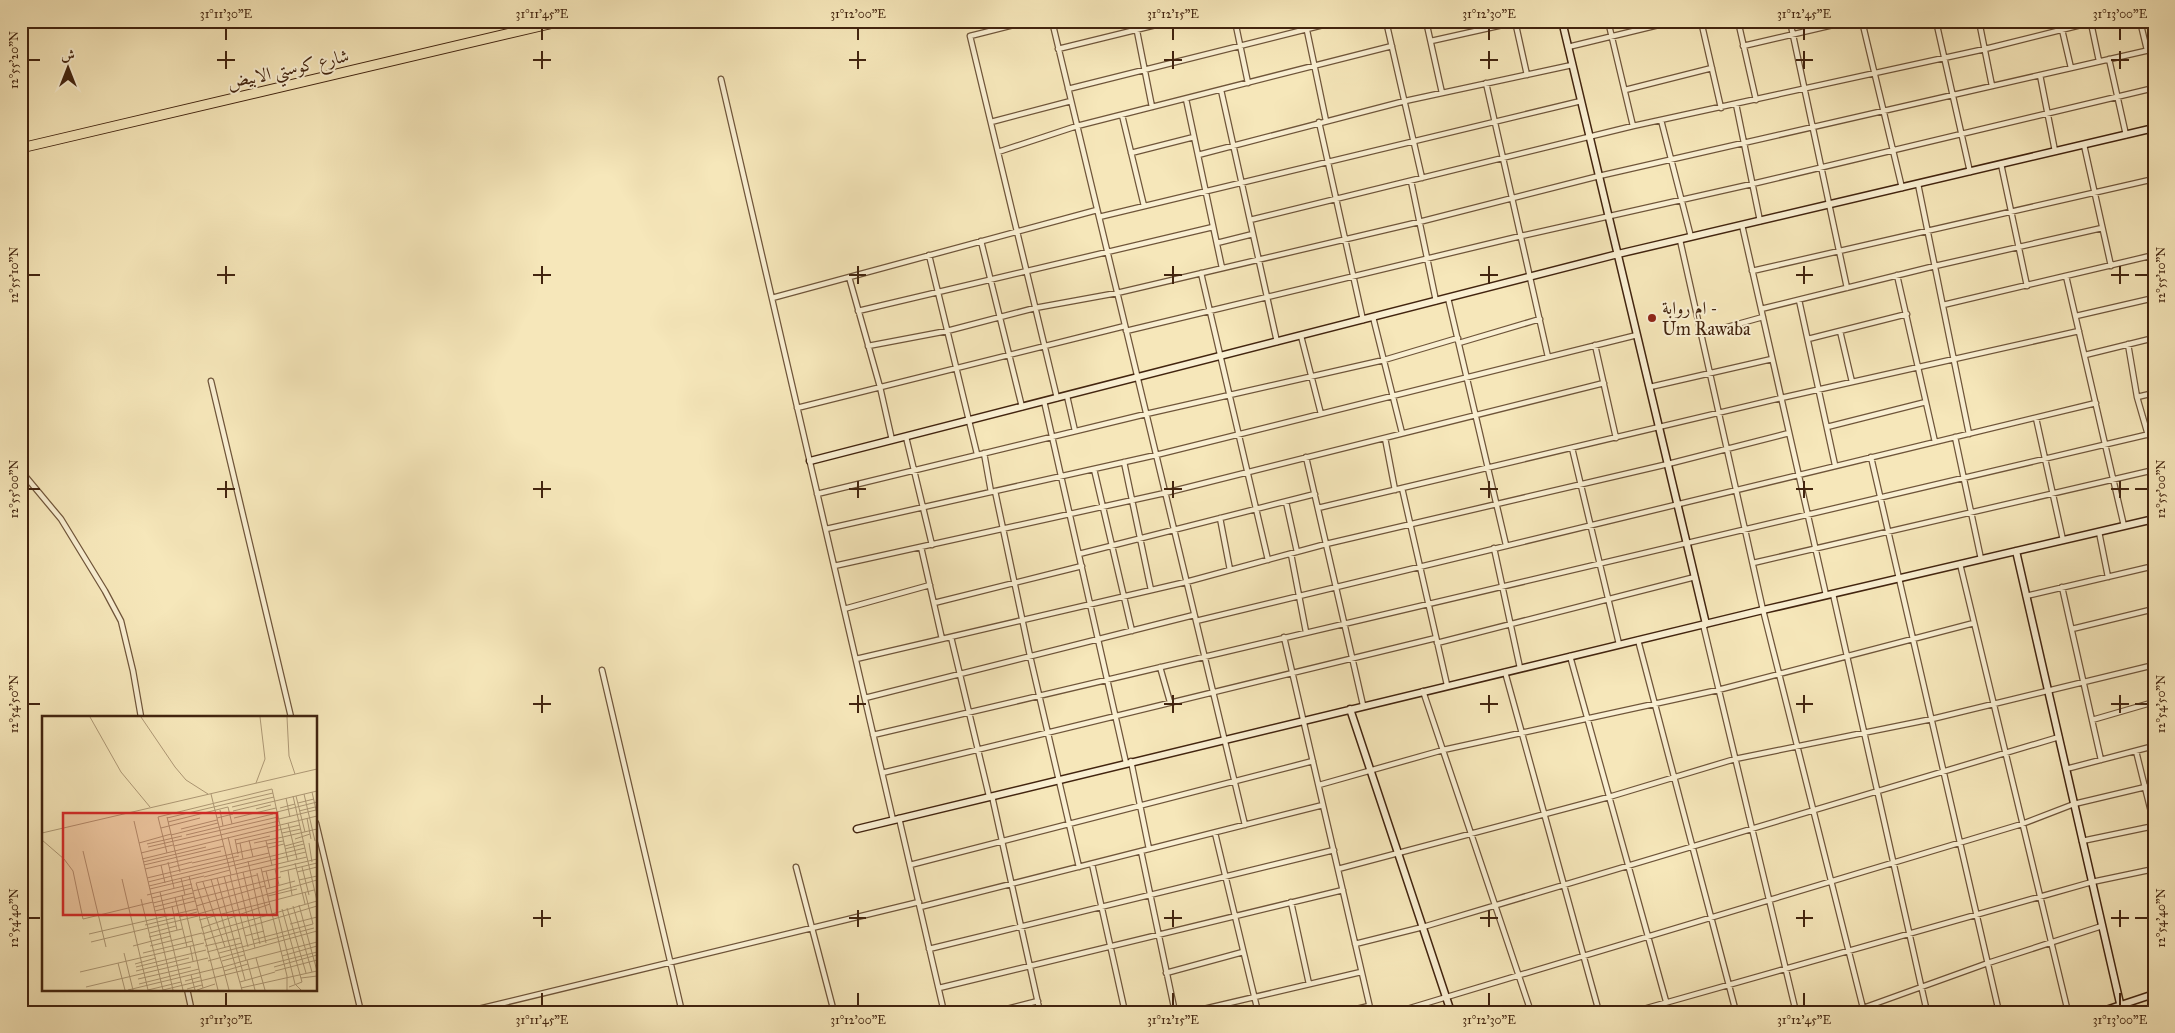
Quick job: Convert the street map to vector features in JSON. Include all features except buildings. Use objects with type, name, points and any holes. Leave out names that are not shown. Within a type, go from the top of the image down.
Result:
[{"type":"highway","name":"شارع كوستي الابيض","points":[[21,148],[562,21]]},
{"type":"street","points":[[1030,21],[970,36],[1057,398]]},
{"type":"street","points":[[1052,21],[1245,825]]},
{"type":"street","points":[[1135,21],[1152,108]]},
{"type":"street","points":[[1058,49],[1172,21]]},
{"type":"street","points":[[1235,21],[1248,83]]},
{"type":"street","points":[[1305,21],[1326,121]]},
{"type":"street","points":[[1068,89],[1339,21]]},
{"type":"street","points":[[1386,21],[1422,178]]},
{"type":"street","points":[[1426,21],[1442,93]]},
{"type":"street","points":[[1562,21],[1695,577],[1718,690],[1796,1012]]},
{"type":"street","points":[[1608,21],[1633,126]]},
{"type":"street","points":[[1568,47],[1675,21]]},
{"type":"street","points":[[1701,21],[1721,108]]},
{"type":"street","points":[[1738,21],[1756,100]]},
{"type":"street","points":[[1790,21],[1847,288]]},
{"type":"street","points":[[1743,46],[1850,21]]},
{"type":"street","points":[[1862,21],[1902,188]]},
{"type":"street","points":[[1936,21],[1970,172]]},
{"type":"street","points":[[1979,21],[1992,86]]},
{"type":"street","points":[[2060,21],[2071,68]]},
{"type":"street","points":[[1250,220],[1633,126],[1875,74],[2097,21]]},
{"type":"street","points":[[2140,21],[2147,50]]},
{"type":"street","points":[[1431,41],[1515,22],[1527,74]]},
{"type":"street","points":[[2091,23],[2099,61]]},
{"type":"street","points":[[998,152],[1077,126],[1392,46]]},
{"type":"street","points":[[868,346],[947,332],[1035,308],[1117,293],[1419,222],[1599,176],[2154,49]]},
{"type":"street","points":[[2109,59],[2126,135]]},
{"type":"street","points":[[1198,155],[1405,101],[1572,65]]},
{"type":"street","points":[[1625,90],[1712,68]]},
{"type":"street","points":[[2040,75],[2055,152]]},
{"type":"street","points":[[721,79],[882,773],[910,865],[944,1012]]},
{"type":"street","points":[[1486,83],[1548,357]]},
{"type":"street","points":[[797,408],[1045,346],[1267,298],[1353,275],[1681,198],[1752,184],[2154,88]]},
{"type":"street","points":[[1221,90],[1277,342]]},
{"type":"street","points":[[1186,99],[1222,268]]},
{"type":"street","points":[[991,122],[1071,101]]},
{"type":"street","points":[[1099,217],[1581,101]]},
{"type":"street","points":[[1736,104],[1760,221]]},
{"type":"street","points":[[1122,115],[1144,206]]},
{"type":"street","points":[[1661,120],[1691,237]]},
{"type":"street","points":[[1319,122],[1363,320]]},
{"type":"street","points":[[810,461],[1618,254],[2154,128]]},
{"type":"street","points":[[1131,153],[1194,137]]},
{"type":"street","points":[[2084,145],[2111,266]]},
{"type":"street","points":[[2001,164],[2027,286]]},
{"type":"street","points":[[1752,272],[2154,179]]},
{"type":"street","points":[[1411,181],[1436,301]]},
{"type":"street","points":[[1918,184],[1969,434]]},
{"type":"street","points":[[772,298],[1097,210]]},
{"type":"street","points":[[1742,225],[1816,550],[1847,657],[1928,1012]]},
{"type":"street","points":[[858,311],[1213,227]]},
{"type":"street","points":[[1761,309],[1897,275],[2102,228]]},
{"type":"street","points":[[1217,243],[1253,234]]},
{"type":"street","points":[[1680,240],[1763,610],[1863,1010]]},
{"type":"street","points":[[982,241],[1022,407]]},
{"type":"street","points":[[929,255],[977,454]]},
{"type":"street","points":[[1943,305],[2152,256],[2154,272]]},
{"type":"street","points":[[1201,273],[1228,396],[1268,560]]},
{"type":"street","points":[[1897,275],[1935,442]]},
{"type":"street","points":[[2066,276],[2124,526]]},
{"type":"street","points":[[849,277],[880,387],[892,440]]},
{"type":"street","points":[[1448,298],[1506,545]]},
{"type":"street","points":[[2076,316],[2154,298]]},
{"type":"street","points":[[1799,300],[1835,466]]},
{"type":"street","points":[[1808,339],[1907,314]]},
{"type":"street","points":[[1373,317],[1402,433]]},
{"type":"street","points":[[1702,334],[1763,317]]},
{"type":"street","points":[[817,494],[1052,436],[1384,360],[1540,319]]},
{"type":"street","points":[[1840,331],[1852,382]]},
{"type":"street","points":[[1318,508],[1781,398],[2079,331]]},
{"type":"street","points":[[826,529],[1156,455],[1637,335]]},
{"type":"street","points":[[1301,336],[1321,414]]},
{"type":"street","points":[[2085,355],[2154,338]]},
{"type":"street","points":[[2128,344],[2137,397],[2148,435]]},
{"type":"street","points":[[1595,345],[1616,438]]},
{"type":"street","points":[[1650,387],[1772,359]]},
{"type":"street","points":[[211,381],[291,716]]},
{"type":"street","points":[[834,566],[1132,501],[1604,382]]},
{"type":"street","points":[[2137,397],[2154,393]]},
{"type":"street","points":[[1067,396],[1075,431]]},
{"type":"street","points":[[1044,402],[1107,679],[1140,805],[1149,849]]},
{"type":"street","points":[[1827,427],[1926,402]]},
{"type":"street","points":[[1196,621],[1677,503],[2096,404]]},
{"type":"street","points":[[2036,418],[2063,540]]},
{"type":"street","points":[[856,659],[1186,582],[1326,544],[1727,450],[1789,433]]},
{"type":"street","points":[[873,735],[2154,433]]},
{"type":"street","points":[[906,436],[932,545]]},
{"type":"street","points":[[1955,437],[1981,559]]},
{"type":"street","points":[[1385,438],[1395,490]]},
{"type":"street","points":[[1572,448],[1619,644]]},
{"type":"street","points":[[984,453],[1004,529],[1022,620],[1079,867]]},
{"type":"street","points":[[1306,457],[1363,706]]},
{"type":"street","points":[[1871,457],[1999,1012]]},
{"type":"street","points":[[1124,462],[1151,590]]},
{"type":"street","points":[[1094,469],[1132,630]]},
{"type":"street","points":[[1753,563],[1816,550],[2154,470]]},
{"type":"street","points":[[21,471],[60,519],[106,591],[120,621],[133,671],[141,716]]},
{"type":"street","points":[[1402,488],[1447,686]]},
{"type":"street","points":[[1079,554],[1111,544],[1315,494]]},
{"type":"street","points":[[1286,502],[1297,552]]},
{"type":"street","points":[[1220,518],[1230,570]]},
{"type":"street","points":[[857,828],[1619,644],[2154,519]]},
{"type":"street","points":[[2099,532],[2108,577]]},
{"type":"street","points":[[922,547],[942,639]]},
{"type":"street","points":[[1494,548],[1520,668]]},
{"type":"street","points":[[2016,551],[2121,1008]]},
{"type":"street","points":[[1291,554],[1306,632]]},
{"type":"street","points":[[1960,564],[2068,1012]]},
{"type":"street","points":[[934,603],[1082,566]]},
{"type":"street","points":[[2026,596],[2154,566]]},
{"type":"street","points":[[882,773],[1170,702],[1510,625],[1695,577]]},
{"type":"street","points":[[844,609],[930,585]]},
{"type":"street","points":[[2062,588],[2101,760]]},
{"type":"street","points":[[2072,630],[2154,609]]},
{"type":"street","points":[[865,698],[1194,615]]},
{"type":"street","points":[[1319,785],[1443,750],[1522,731],[1587,719],[1718,690],[1974,623]]},
{"type":"street","points":[[952,637],[978,749],[1003,841],[1040,1012]]},
{"type":"street","points":[[1284,637],[1371,1012]]},
{"type":"street","points":[[1638,640],[1736,1012]]},
{"type":"street","points":[[1570,656],[1669,1012]]},
{"type":"street","points":[[1338,869],[1609,797],[1735,759],[1932,719],[2154,665]]},
{"type":"street","points":[[1160,667],[1170,702]]},
{"type":"street","points":[[602,670],[682,1012]]},
{"type":"street","points":[[1506,672],[1599,1012]]},
{"type":"street","points":[[1423,691],[1531,1012]]},
{"type":"street","points":[[2092,720],[2154,702]]},
{"type":"street","points":[[1350,709],[1451,1012]]},
{"type":"street","points":[[1355,944],[1422,927],[2059,737]]},
{"type":"street","points":[[2066,769],[2154,746]]},
{"type":"street","points":[[2082,841],[2154,825],[2136,751]]},
{"type":"street","points":[[910,865],[1313,761]]},
{"type":"street","points":[[1396,1012],[2022,824],[2074,804],[2154,785]]},
{"type":"street","points":[[466,1012],[812,928],[1012,884],[1323,805]]},
{"type":"street","points":[[318,831],[361,1012]]},
{"type":"street","points":[[1215,833],[1258,1012]]},
{"type":"street","points":[[929,949],[1334,850]]},
{"type":"street","points":[[1140,852],[1175,1012]]},
{"type":"street","points":[[1092,864],[1125,1012]]},
{"type":"street","points":[[796,867],[834,1012]]},
{"type":"street","points":[[1633,1012],[2092,882],[2154,869]]},
{"type":"street","points":[[938,988],[1343,890]]},
{"type":"street","points":[[1291,902],[1309,984]]},
{"type":"street","points":[[1852,1012],[1863,1010],[1988,963],[2102,926]]},
{"type":"street","points":[[1166,973],[1243,952]]},
{"type":"street","points":[[1191,1012],[1361,972]]},
{"type":"street","points":[[187,990],[192,1012]]},
{"type":"street","points":[[2100,1012],[2121,1008],[2154,994]]},
{"type":"street","points":[[995,1012],[1038,1001]]},
{"type":"street","points":[[1344,1012],[1369,1006]]},
{"type":"place","name":"ام روابة - Um Rawaba","points":[[1652,318]]}]
